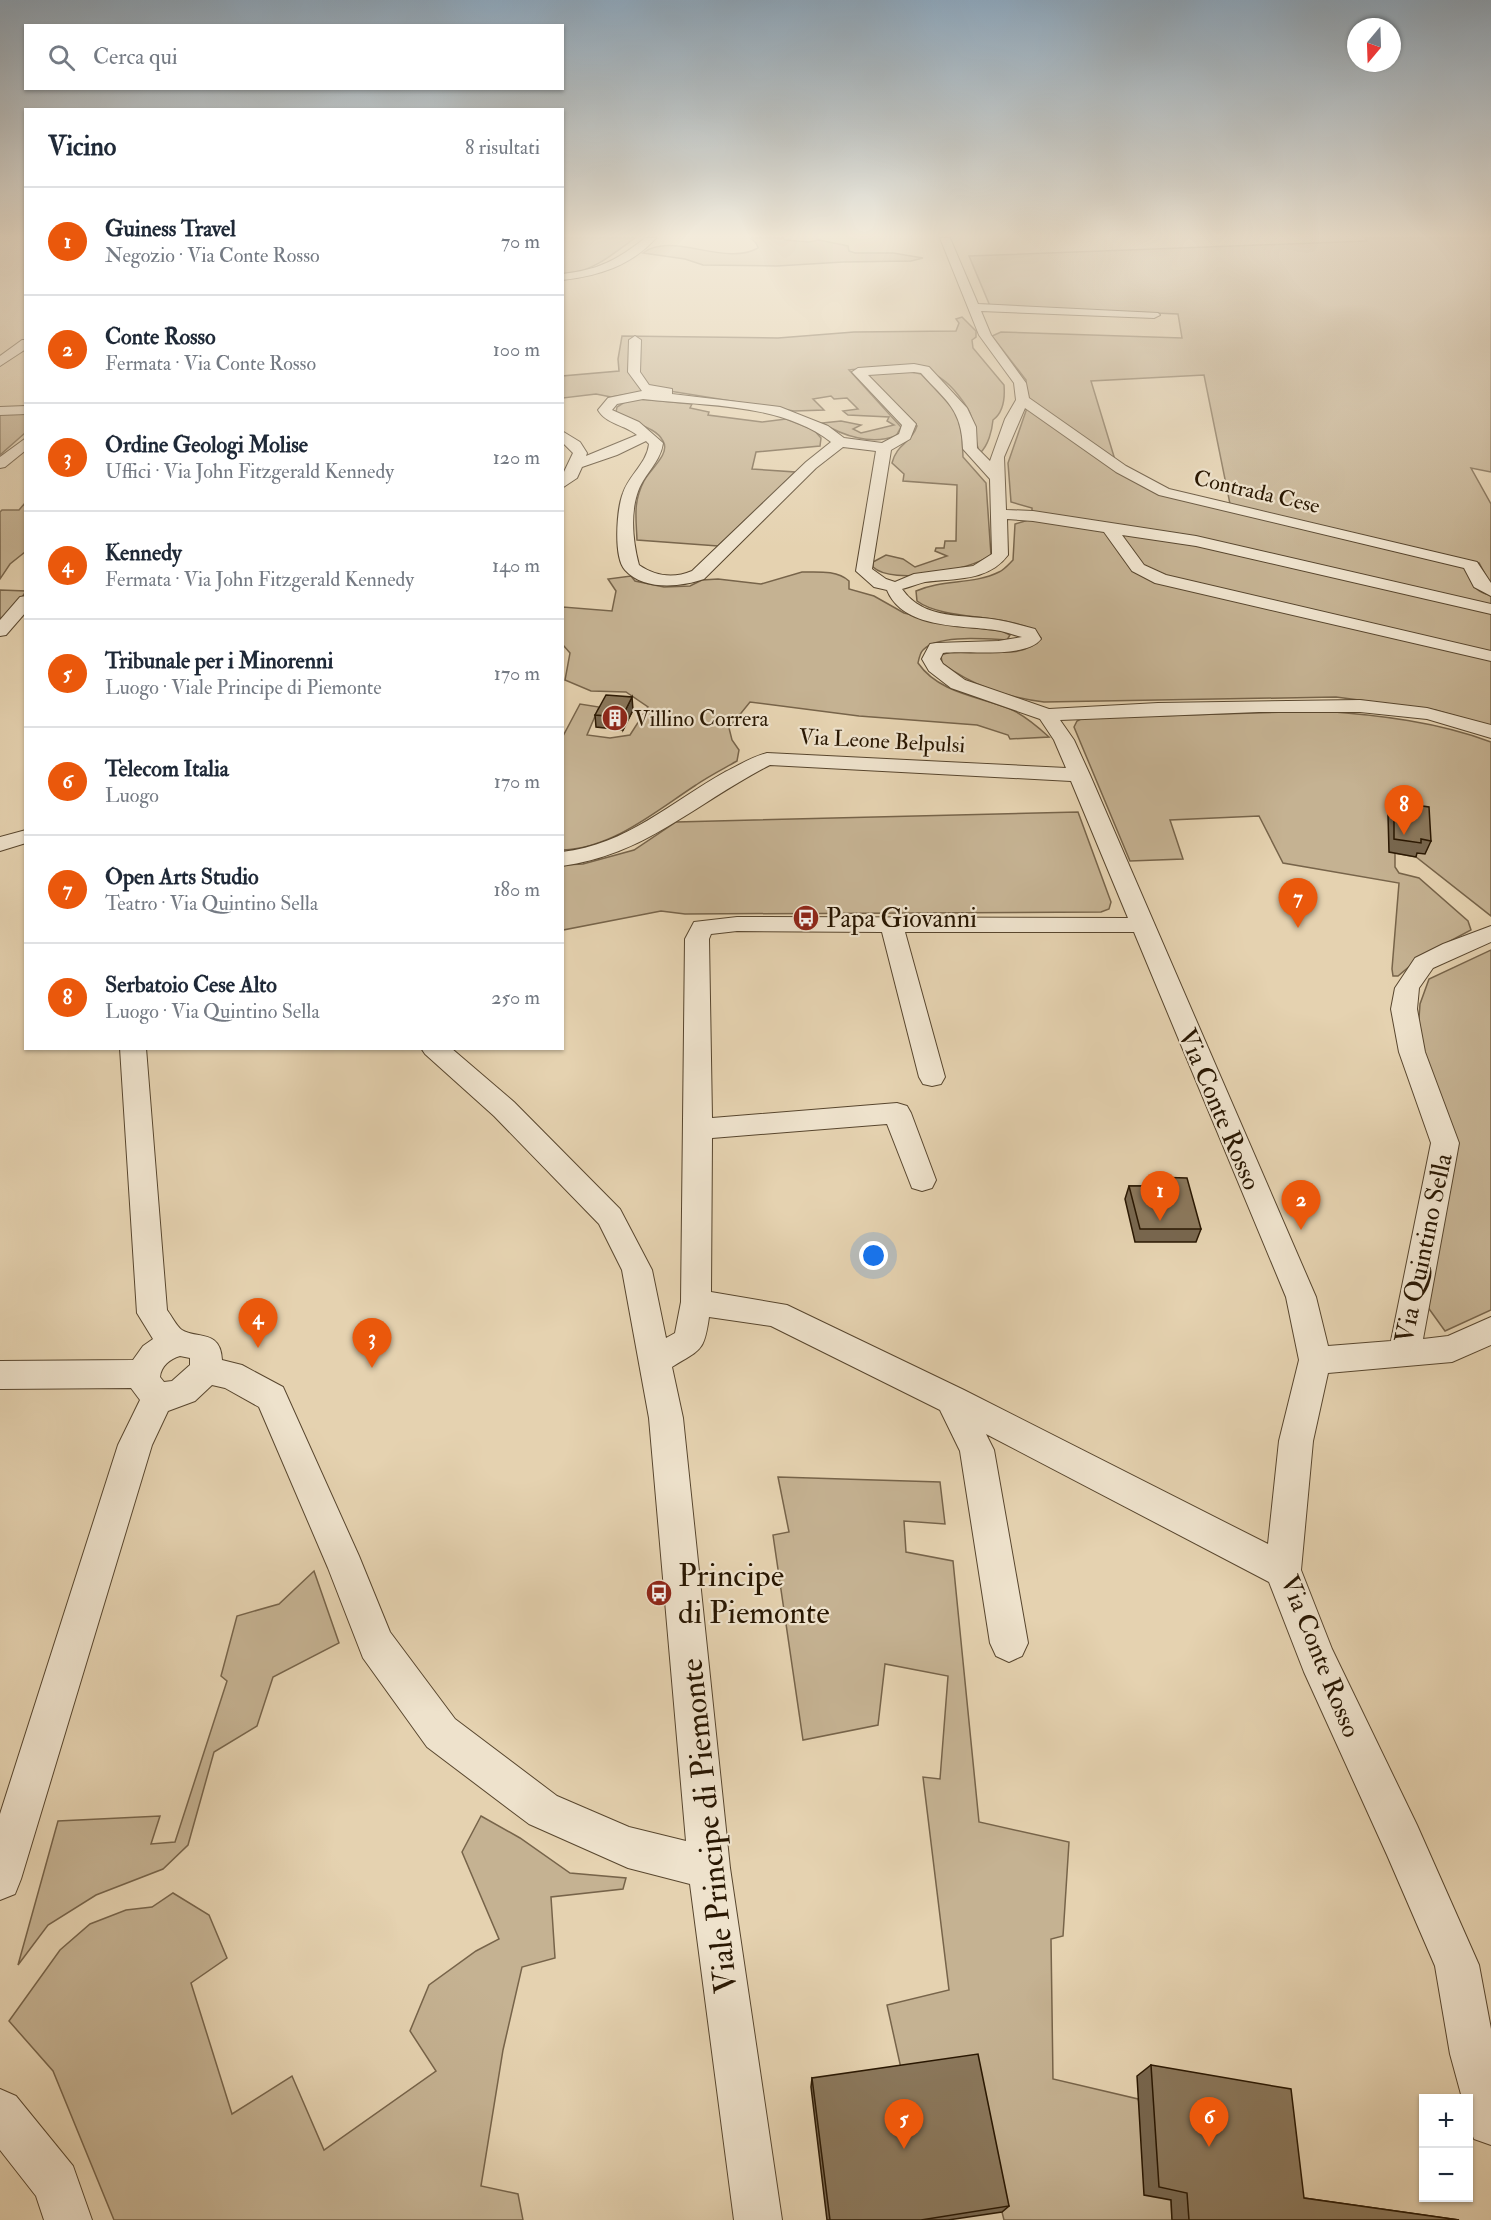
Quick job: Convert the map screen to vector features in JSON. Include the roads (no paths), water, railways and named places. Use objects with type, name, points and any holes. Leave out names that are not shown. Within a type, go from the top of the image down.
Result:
[{"type":"street","points":[[635,342],[634,372],[645,388],[686,395],[691,399]]},
{"type":"street","points":[[884,448],[864,571],[880,583],[896,587],[914,579],[972,572],[993,564],[1000,555],[996,476],[998,457],[1012,419],[1023,400],[1020,383],[990,342]]},
{"type":"street","points":[[0,362],[24,344]]},
{"type":"street","points":[[840,442],[811,465],[698,575],[689,579],[664,581],[631,567],[626,507],[634,484],[656,451],[656,443],[634,425],[608,415],[605,410],[607,405],[625,397],[642,395],[691,399],[775,410],[823,429],[840,442],[884,448],[905,436],[909,424],[858,372],[914,368],[925,370],[960,408],[969,427],[970,449],[996,476]]},
{"type":"street","name":"Contrada Cese","points":[[1023,400],[1121,469],[1164,492],[1472,565],[1479,583],[1491,591]]},
{"type":"street","points":[[0,411],[24,410]]},
{"type":"street","points":[[577,464],[612,452],[640,436],[648,435]]},
{"type":"street","points":[[564,437],[575,445],[580,453],[572,475],[564,482]]},
{"type":"street","points":[[0,464],[24,444]]},
{"type":"street","points":[[998,514],[1033,516],[1196,541],[1491,609]]},
{"type":"street","points":[[1109,528],[1138,568],[1161,579],[1491,656]]},
{"type":"street","points":[[896,587],[898,598],[912,609],[931,616],[997,625],[1029,633],[1032,639],[1020,645],[957,644],[936,648],[931,659],[935,667],[958,684],[1002,702],[1047,715],[1093,711],[1328,703],[1419,713],[1476,726],[1491,732]]},
{"type":"street","points":[[0,631],[24,603]]},
{"type":"street","name":"Via Conte Rosso","points":[[1047,715],[1064,740],[1080,775],[1141,925],[1301,1297],[1315,1360],[1296,1441],[1282,1570],[1317,1659],[1402,1840],[1457,1965],[1482,2056],[1491,2122]]},
{"type":"street","name":"Via Leone Belpulsi","points":[[564,859],[597,853],[627,841],[722,783],[767,759],[1080,775]]},
{"type":"street","points":[[0,844],[24,837]]},
{"type":"street","points":[[656,1360],[690,1340],[696,1302],[697,939],[702,927],[737,924],[1141,925]]},
{"type":"street","points":[[892,926],[932,1077]]},
{"type":"street","name":"Via Quintino Sella","points":[[1315,1360],[1404,1354],[1445,1143],[1412,1052],[1404,1009],[1407,988],[1424,963],[1491,933]]},
{"type":"street","points":[[133,1050],[152,1313],[174,1344]]},
{"type":"street","name":"Viale Principe di Piemonte","points":[[436,1050],[504,1109],[610,1217],[637,1270],[666,1418],[709,1868],[758,2220]]},
{"type":"street","points":[[698,1129],[897,1113],[922,1180]]},
{"type":"street","points":[[696,1302],[776,1314],[952,1400],[1282,1570]]},
{"type":"street","points":[[1404,1354],[1452,1349],[1491,1330]]},
{"type":"street","points":[[0,1375],[48,1373],[151,1384],[175,1394],[196,1383],[205,1370],[206,1357],[201,1348],[192,1344],[174,1344],[153,1356],[151,1384],[135,1445],[0,1879]]},
{"type":"street","points":[[205,1370],[231,1375],[271,1397],[346,1568],[376,1645],[441,1733],[543,1809],[628,1847],[709,1868]]},
{"type":"street","points":[[952,1400],[977,1450],[1009,1643]]},
{"type":"street","points":[[0,2112],[56,2183],[68,2220]]},
{"type":"place","name":"Villino Correra","points":[[615,718]]},
{"type":"place","name":"Serbatoio Cese Alto","points":[[1404,835]]},
{"type":"place","name":"Papa Giovanni","points":[[806,918]]},
{"type":"place","name":"Open Arts Studio","points":[[1298,928]]},
{"type":"place","name":"Guiness Travel","points":[[1160,1221]]},
{"type":"place","name":"Conte Rosso","points":[[1301,1230]]},
{"type":"place","name":"Kennedy","points":[[258,1348]]},
{"type":"place","name":"Ordine Geologi Molise","points":[[372,1368]]},
{"type":"place","name":"Principe di Piemonte","points":[[659,1593]]},
{"type":"place","name":"Telecom Italia","points":[[1209,2147]]},
{"type":"place","name":"Tribunale per i Minorenni","points":[[904,2149]]}]
